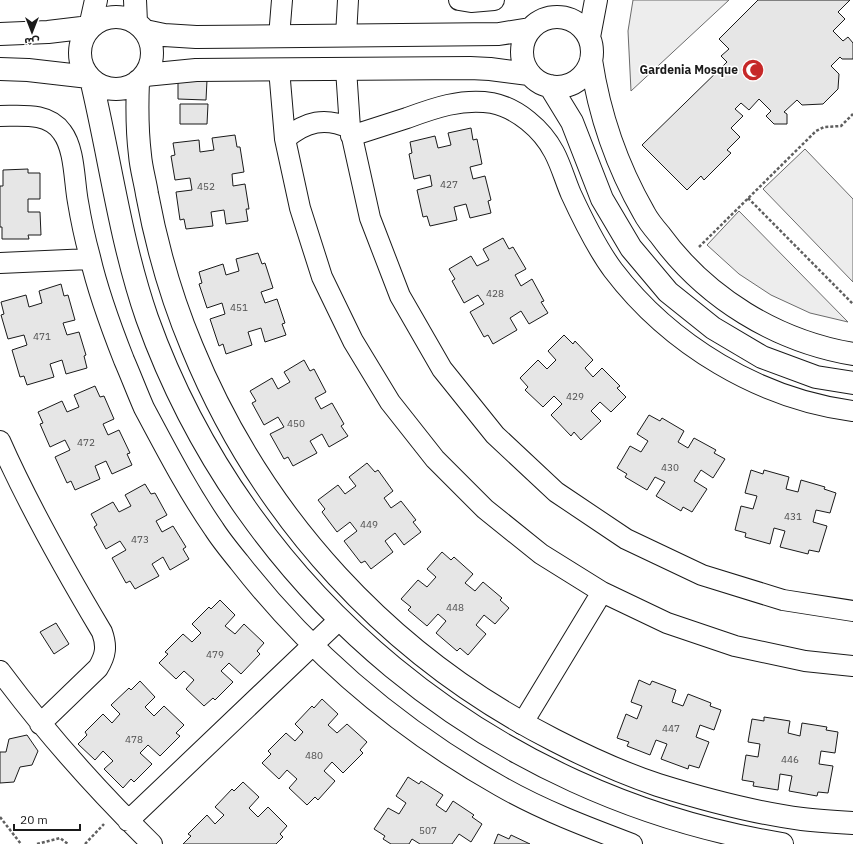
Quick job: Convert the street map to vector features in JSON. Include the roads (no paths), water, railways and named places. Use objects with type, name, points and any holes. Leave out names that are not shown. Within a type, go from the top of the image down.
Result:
[{"type":"street","points":[[90,27],[96,0]]},
{"type":"street","points":[[136,0],[141,27],[150,39],[152,49],[150,67],[141,78],[131,86],[114,89],[98,84],[90,78],[80,61],[81,43],[84,35],[90,27],[107,17],[117,16],[127,18],[141,27],[164,35],[196,37],[499,34],[556,17],[571,20],[583,29],[589,37]]},
{"type":"street","points":[[279,36],[282,0]]},
{"type":"street","points":[[346,36],[348,0]]},
{"type":"street","points":[[459,0],[471,2],[494,0]]},
{"type":"street","points":[[558,0],[525,37],[522,46],[524,66],[535,80],[550,86],[561,87],[571,84],[580,78],[587,70],[591,60]]},
{"type":"street","points":[[596,0],[589,37],[592,52],[591,60],[594,84],[599,105],[623,173],[644,214],[683,263],[705,284],[749,316],[783,334],[827,349],[853,354]]},
{"type":"street","points":[[0,34],[48,32],[90,27]]},
{"type":"street","points":[[141,78],[196,70],[279,69],[483,68],[529,74]]},
{"type":"street","points":[[0,69],[28,70],[90,78]]},
{"type":"street","points":[[279,69],[285,138],[300,208],[322,277],[353,341],[390,402],[435,459],[485,509],[541,554],[602,592],[667,623],[735,646],[805,661],[853,666]]},
{"type":"street","points":[[346,69],[351,132],[370,218],[400,296],[442,369],[494,435],[556,492],[626,539],[702,575],[783,600],[853,610]]},
{"type":"street","points":[[90,78],[104,137],[119,218],[132,268],[147,317],[166,365],[188,412],[212,457],[240,501],[271,543],[304,583],[339,620],[380,658],[424,693],[470,725],[518,753],[568,779],[619,800],[730,840],[782,844]]},
{"type":"street","points":[[141,78],[137,108],[140,157],[154,234],[176,309],[206,382],[243,452],[287,517],[337,578],[394,632],[455,681],[522,724],[587,757],[656,784],[727,805],[800,819],[853,823]]},
{"type":"street","points":[[550,86],[572,122],[602,199],[631,248],[668,292],[712,328],[762,357],[816,377],[853,383]]},
{"type":"street","points":[[285,138],[304,125],[316,122],[339,124],[351,132],[440,106],[466,101],[493,104],[517,113],[539,130],[554,152],[589,233],[613,270],[642,304],[675,334],[711,360],[751,381],[792,397],[835,409],[853,411]]},
{"type":"street","points":[[0,116],[40,117],[52,122],[61,130],[67,140],[71,152],[78,202],[90,259],[110,325],[139,396],[174,465],[214,530],[261,591],[312,646],[372,700],[434,746],[501,787],[571,821],[632,844]]},
{"type":"street","points":[[0,263],[90,259]]},
{"type":"street","points":[[2,452],[52,545],[102,632],[105,641],[106,651],[104,660],[98,668],[40,724]]},
{"type":"street","points":[[522,724],[602,592]]},
{"type":"street","points":[[123,815],[312,646],[339,620]]},
{"type":"street","points":[[0,670],[40,724],[78,767],[152,844]]},
{"type":"place","name":"Gardenia Mosque","points":[[753,70]]}]
